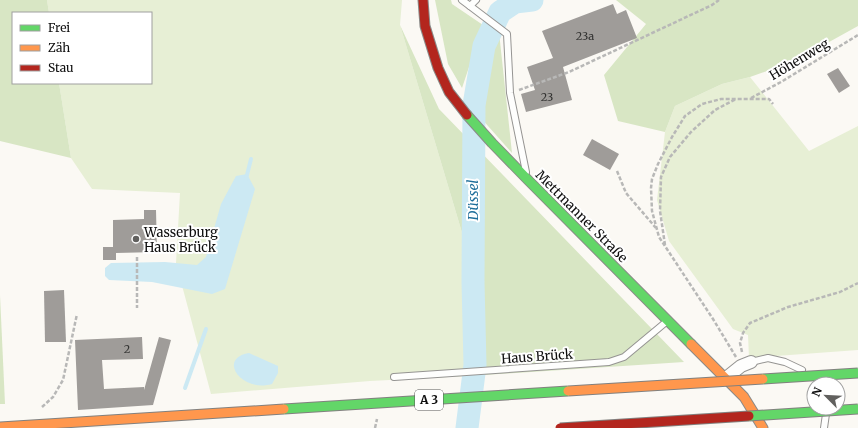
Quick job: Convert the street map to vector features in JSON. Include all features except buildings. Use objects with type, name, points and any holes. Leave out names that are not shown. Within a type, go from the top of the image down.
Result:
[{"type":"main road","name":"Mettmanner Straße","points":[[423,0],[425,26],[430,47],[449,92],[458,104],[492,143],[528,180],[744,397],[763,428]]},
{"type":"main road","name":"A 3","points":[[0,428],[858,373]]},
{"type":"main road","points":[[560,428],[858,410]]},
{"type":"street","points":[[726,378],[746,364]]},
{"type":"lane","points":[[462,0],[507,34],[510,93],[528,180]]},
{"type":"lane","points":[[470,6],[476,0]]},
{"type":"lane","name":"Haus Brück","points":[[394,377],[520,367],[609,362],[624,357],[667,321]]},
{"type":"lane","points":[[746,364],[768,358],[785,362],[803,370],[808,376]]},
{"type":"lane","points":[[824,428],[826,416]]},
{"type":"path","points":[[510,93],[581,67],[719,0]]},
{"type":"path","name":"Höhenweg","points":[[750,98],[781,82],[858,35]]},
{"type":"path","points":[[665,246],[660,211],[661,177],[670,157],[691,132],[715,110],[736,98]]},
{"type":"path","points":[[746,364],[713,319],[659,237],[652,211],[650,196],[652,179],[658,164],[685,116],[702,104],[721,99],[770,99],[773,104]]},
{"type":"path","points":[[617,171],[626,192],[657,229]]},
{"type":"path","points":[[137,257],[137,308]]},
{"type":"path","points":[[746,364],[740,343],[743,333],[750,323],[788,307],[840,292],[858,283]]},
{"type":"path","points":[[41,408],[53,397],[62,380],[77,314]]},
{"type":"green space","points":[[0,0],[47,0],[49,12],[12,12],[12,84],[59,84],[71,158],[0,141]]},
{"type":"green space","points":[[47,0],[402,0],[400,25],[463,236],[469,376],[370,381],[211,394],[176,263],[180,193],[92,189],[71,158],[59,84],[152,84],[152,12],[49,12]]},
{"type":"green space","points":[[435,0],[451,0],[452,4],[483,25],[462,88],[448,64]]},
{"type":"green space","points":[[616,0],[858,0],[858,26],[793,62],[750,77],[722,84],[675,106],[665,132],[618,121],[604,75],[646,24]]},
{"type":"green space","points":[[400,25],[439,109],[684,362],[469,376],[463,236]]},
{"type":"green space","points":[[499,32],[512,153],[480,117],[493,41]]},
{"type":"green space","points":[[750,77],[809,151],[858,126],[858,350],[749,358],[748,335],[733,329],[669,241],[657,200],[665,132],[675,106],[722,84]]},
{"type":"green space","points":[[0,295],[5,404],[0,404]]},
{"type":"water","points":[[247,174],[255,189],[225,289],[212,294],[152,282],[109,280],[105,276],[105,268],[111,263],[165,262],[197,265],[206,257],[221,204],[236,176]]},
{"type":"water","points":[[249,353],[278,366],[278,373],[272,384],[251,384],[237,374],[234,367],[235,361],[240,356]]},
{"type":"waterway","name":"Düssel","points":[[467,428],[475,365],[473,282],[474,105],[484,46],[500,12],[515,2],[532,0]]},
{"type":"waterway","points":[[246,179],[251,159]]},
{"type":"waterway","points":[[185,388],[206,329]]},
{"type":"traffic: fast","points":[[467,115],[528,180],[691,344]]},
{"type":"traffic: fast","points":[[763,379],[858,373]]},
{"type":"traffic: fast","points":[[284,409],[568,391]]},
{"type":"traffic: fast","points":[[749,416],[858,409]]},
{"type":"traffic: slow","points":[[691,344],[744,397],[763,428]]},
{"type":"traffic: slow","points":[[568,391],[763,379]]},
{"type":"traffic: slow","points":[[0,427],[284,409]]},
{"type":"traffic: jam","points":[[423,0],[425,26],[438,68],[449,92],[467,115]]},
{"type":"traffic: jam","points":[[560,428],[749,416]]},
{"type":"place","name":"Wasserburg Haus Brück","points":[[136,239]]}]
